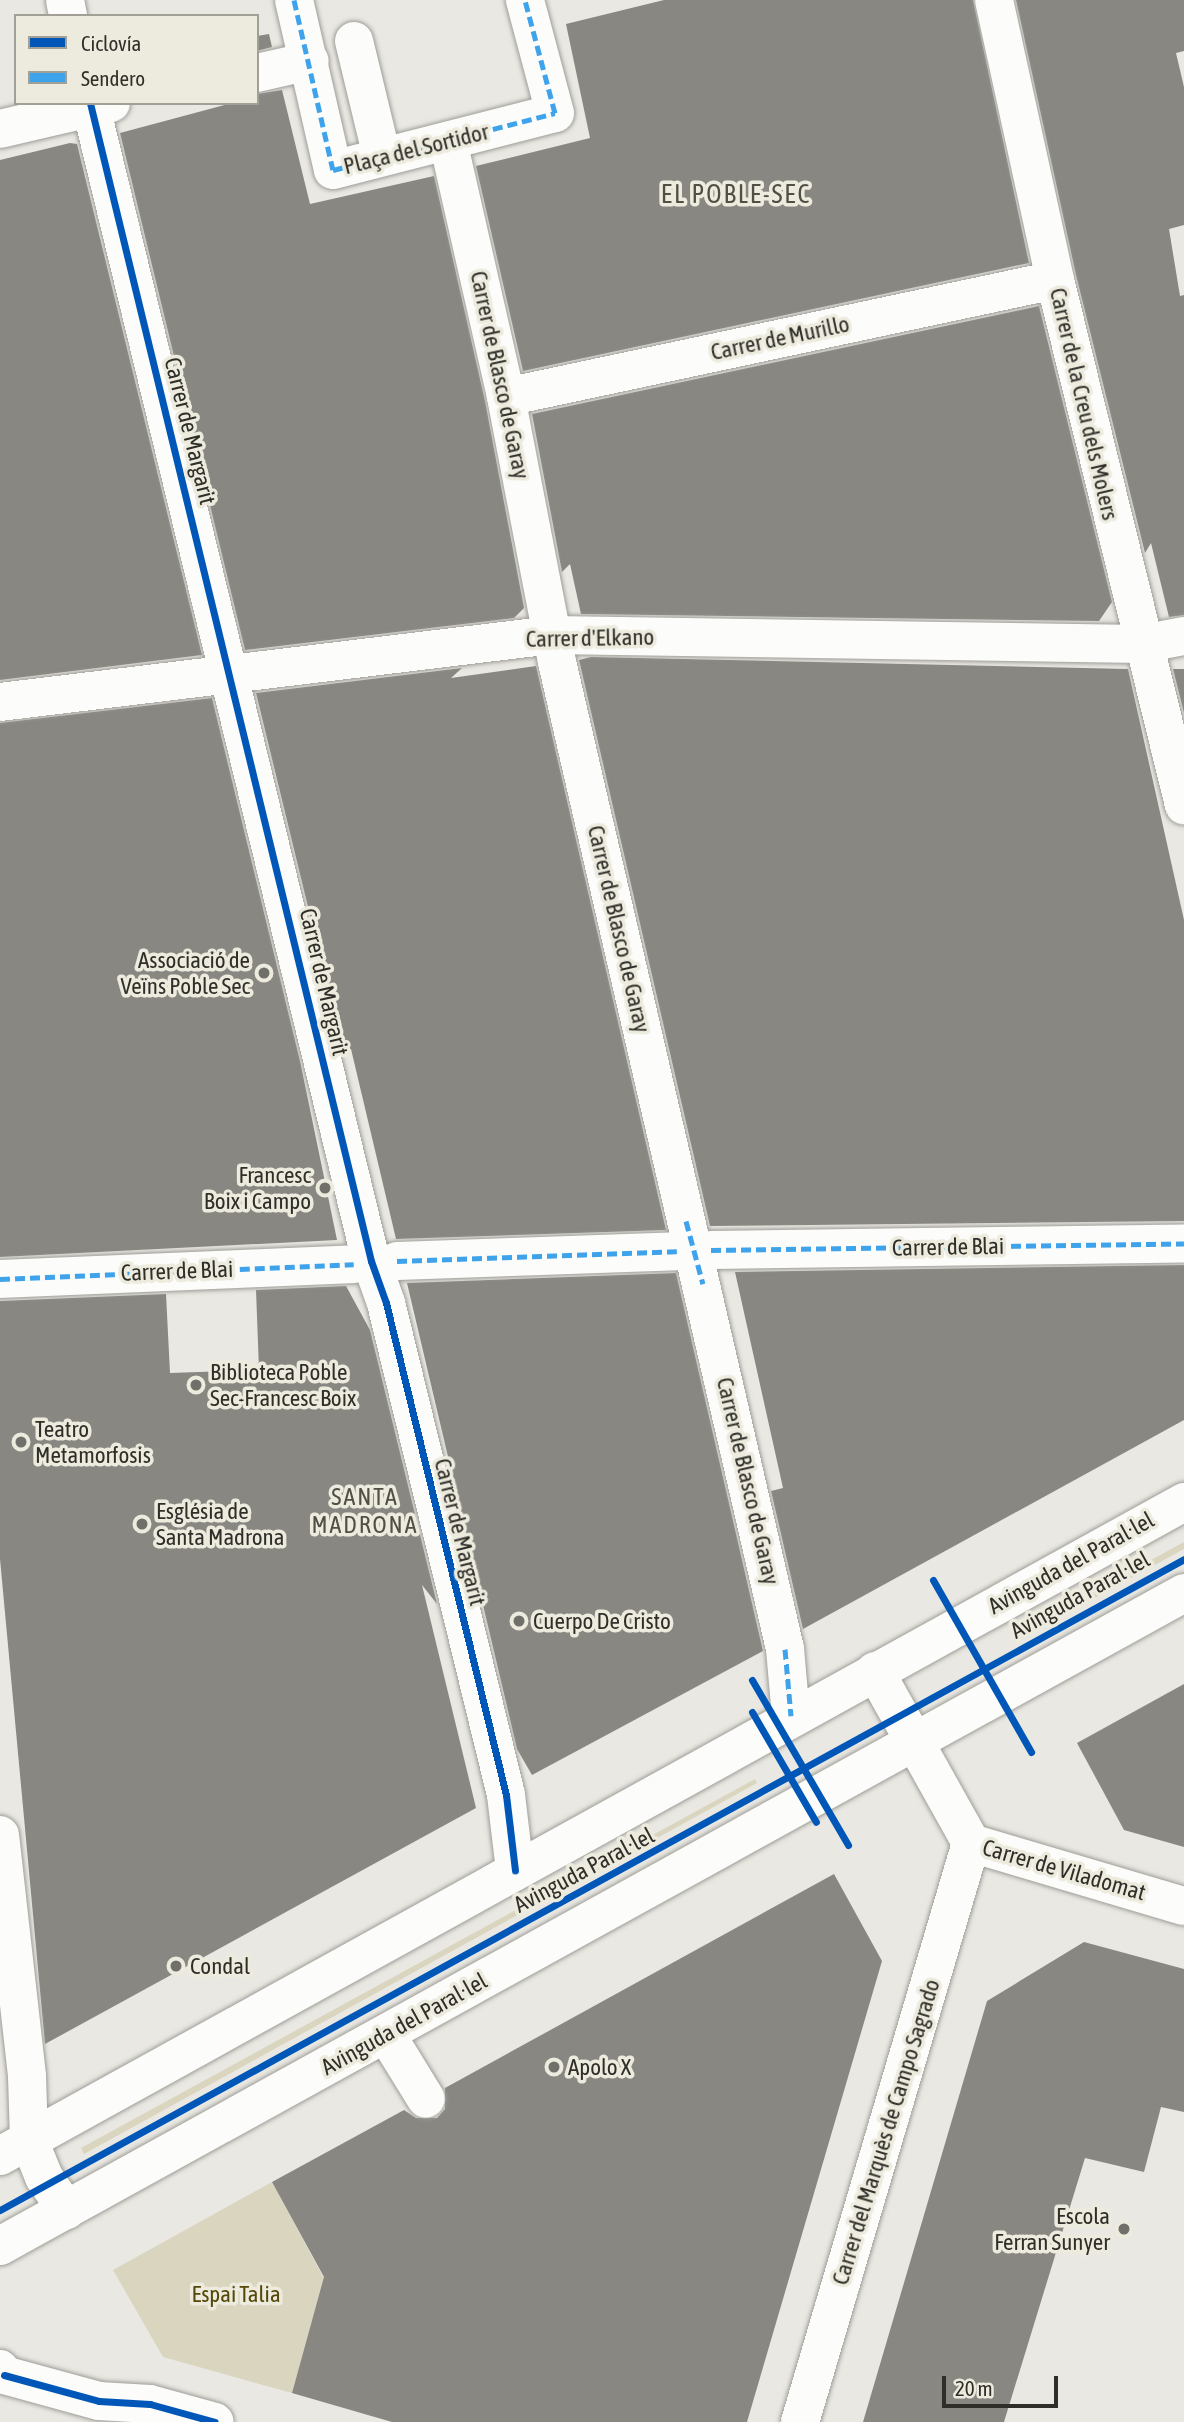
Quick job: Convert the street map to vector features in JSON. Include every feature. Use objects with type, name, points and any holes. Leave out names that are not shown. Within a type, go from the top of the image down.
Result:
[{"type":"street","name":"Plaça del Sortidor","points":[[294,0],[310,61],[332,170],[555,113],[532,2]]},
{"type":"street","name":"Carrer de la Creu dels Molers","points":[[994,0],[1055,280],[1142,644],[1184,805]]},
{"type":"street","points":[[354,41],[382,157]]},
{"type":"street","points":[[259,73],[310,61]]},
{"type":"street","points":[[0,129],[93,105]]},
{"type":"street","name":"Carrer de Margarit","points":[[97,105],[371,1261],[386,1303],[506,1795],[515,1870]]},
{"type":"street","name":"Carrer de Blasco de Garay","points":[[448,141],[506,397],[552,635],[734,1417],[785,1649],[792,1716]]},
{"type":"street","name":"Carrer de Murillo","points":[[506,397],[1055,280]]},
{"type":"street","name":"Carrer d'Elkano","points":[[0,702],[552,635],[1142,644],[1184,636]]},
{"type":"street","name":"Carrer de Blai","points":[[397,1261],[694,1251],[1184,1243]]},
{"type":"street","name":"Carrer de Blai","points":[[0,1279],[354,1264]]},
{"type":"street","name":"Avinguda del Paral·lel","points":[[15,2148],[792,1716],[1184,1502]]},
{"type":"street","name":"Avinguda del Paral·lel","points":[[0,2246],[914,1739],[1184,1593]]},
{"type":"street","name":"Carrer de Viladomat","points":[[875,1671],[971,1843],[1184,1906]]},
{"type":"street","points":[[0,1835],[5,1941],[27,2076],[15,2148],[44,2177],[66,2210]]},
{"type":"street","name":"Carrer del Marquès de Campo Sagrado","points":[[800,2422],[971,1843]]},
{"type":"street","points":[[386,2034],[426,2099]]},
{"type":"street","points":[[1,2377],[99,2401],[150,2404],[215,2422]]},
{"type":"green space","points":[[1184,1542],[1184,1549],[1021,1638],[1018,1633]]},
{"type":"green space","points":[[755,1779],[757,1783],[84,2154],[81,2148]]},
{"type":"green space","name":"Espai Talia","points":[[272,2182],[336,2301],[319,2296],[292,2393],[163,2357],[113,2270]]},
{"type":"building","points":[[664,0],[973,0],[1029,263],[523,371],[476,166],[590,138],[566,24]]},
{"type":"building","points":[[1016,0],[1184,0],[1184,51],[1176,53],[1184,87],[1184,225],[1169,229],[1180,296],[1184,295],[1184,615],[1169,617],[1151,543],[1145,553],[1076,275]]},
{"type":"building","points":[[269,34],[272,47],[259,50],[259,36]]},
{"type":"building","points":[[282,90],[310,204],[434,176],[485,401],[524,608],[514,618],[245,650],[120,133],[225,105],[259,105],[259,94]]},
{"type":"building","points":[[70,143],[77,144],[202,655],[0,680],[0,160]]},
{"type":"building","points":[[1039,306],[1112,602],[1099,621],[581,614],[570,564],[562,572],[532,414]]},
{"type":"building","points":[[591,657],[1128,669],[1184,920],[1184,1221],[710,1226],[579,660]]},
{"type":"building","points":[[536,666],[666,1230],[396,1239],[351,1049],[343,1051],[256,693],[462,668],[451,678]]},
{"type":"building","points":[[1173,669],[1184,669],[1184,713]]},
{"type":"building","points":[[212,698],[300,1061],[337,1240],[0,1257],[0,723]]},
{"type":"building","points":[[1184,1265],[1184,1420],[803,1629],[771,1491],[783,1488],[735,1272]]},
{"type":"building","points":[[676,1273],[763,1651],[532,1775],[517,1749],[407,1283]]},
{"type":"building","points":[[346,1286],[370,1330],[437,1604],[422,1585],[476,1808],[45,2044],[0,1559],[0,1301],[166,1294],[170,1373],[259,1370],[256,1290]]},
{"type":"building","points":[[1184,1684],[1184,1847],[1124,1830],[1077,1743]]},
{"type":"building","points":[[834,1874],[882,1961],[747,2422],[392,2422],[292,2393],[324,2277],[272,2182],[404,2110],[416,2118],[437,2118],[445,2109],[445,2088]]},
{"type":"building","points":[[1084,1942],[1184,1969],[1184,2112],[1161,2107],[1144,2172],[1085,2158],[1004,2422],[863,2422],[987,2001]]},
{"type":"marked path","points":[[294,0],[333,170],[555,113],[525,0]]},
{"type":"marked path","points":[[686,1221],[703,1284]]},
{"type":"marked path","points":[[711,1250],[1184,1243]]},
{"type":"marked path","points":[[397,1261],[677,1251]]},
{"type":"marked path","points":[[0,1279],[354,1264]]},
{"type":"marked path","points":[[785,1649],[791,1716]]},
{"type":"cycle path","points":[[90,105],[371,1261],[386,1303],[506,1795],[515,1870]]},
{"type":"cycle path","name":"Avinguda Paral·lel","points":[[0,2210],[1184,1559]]},
{"type":"cycle path","points":[[933,1580],[1031,1752]]},
{"type":"cycle path","points":[[752,1680],[848,1845]]},
{"type":"cycle path","points":[[752,1712],[816,1822]]},
{"type":"cycle path","points":[[4,2375],[99,2401],[150,2404],[215,2422]]},
{"type":"place","name":"Associació de Veïns Poble Sec","points":[[264,973]]},
{"type":"place","name":"Francesc Boix i Campo","points":[[325,1188]]},
{"type":"place","name":"Biblioteca Poble Sec-Francesc Boix","points":[[196,1385]]},
{"type":"place","name":"Teatro Metamorfosis","points":[[21,1442]]},
{"type":"place","name":"Església de Santa Madrona","points":[[142,1524]]},
{"type":"place","name":"Cuerpo De Cristo","points":[[519,1621]]},
{"type":"place","name":"Condal","points":[[176,1966]]},
{"type":"place","name":"Apolo X","points":[[554,2067]]},
{"type":"place","name":"Escola Ferran Sunyer","points":[[1124,2229]]},
{"type":"district","name":"EL POBLE-SEC","points":[[736,195]]},
{"type":"district","name":"SANTA MADRONA","points":[[365,1511]]}]
